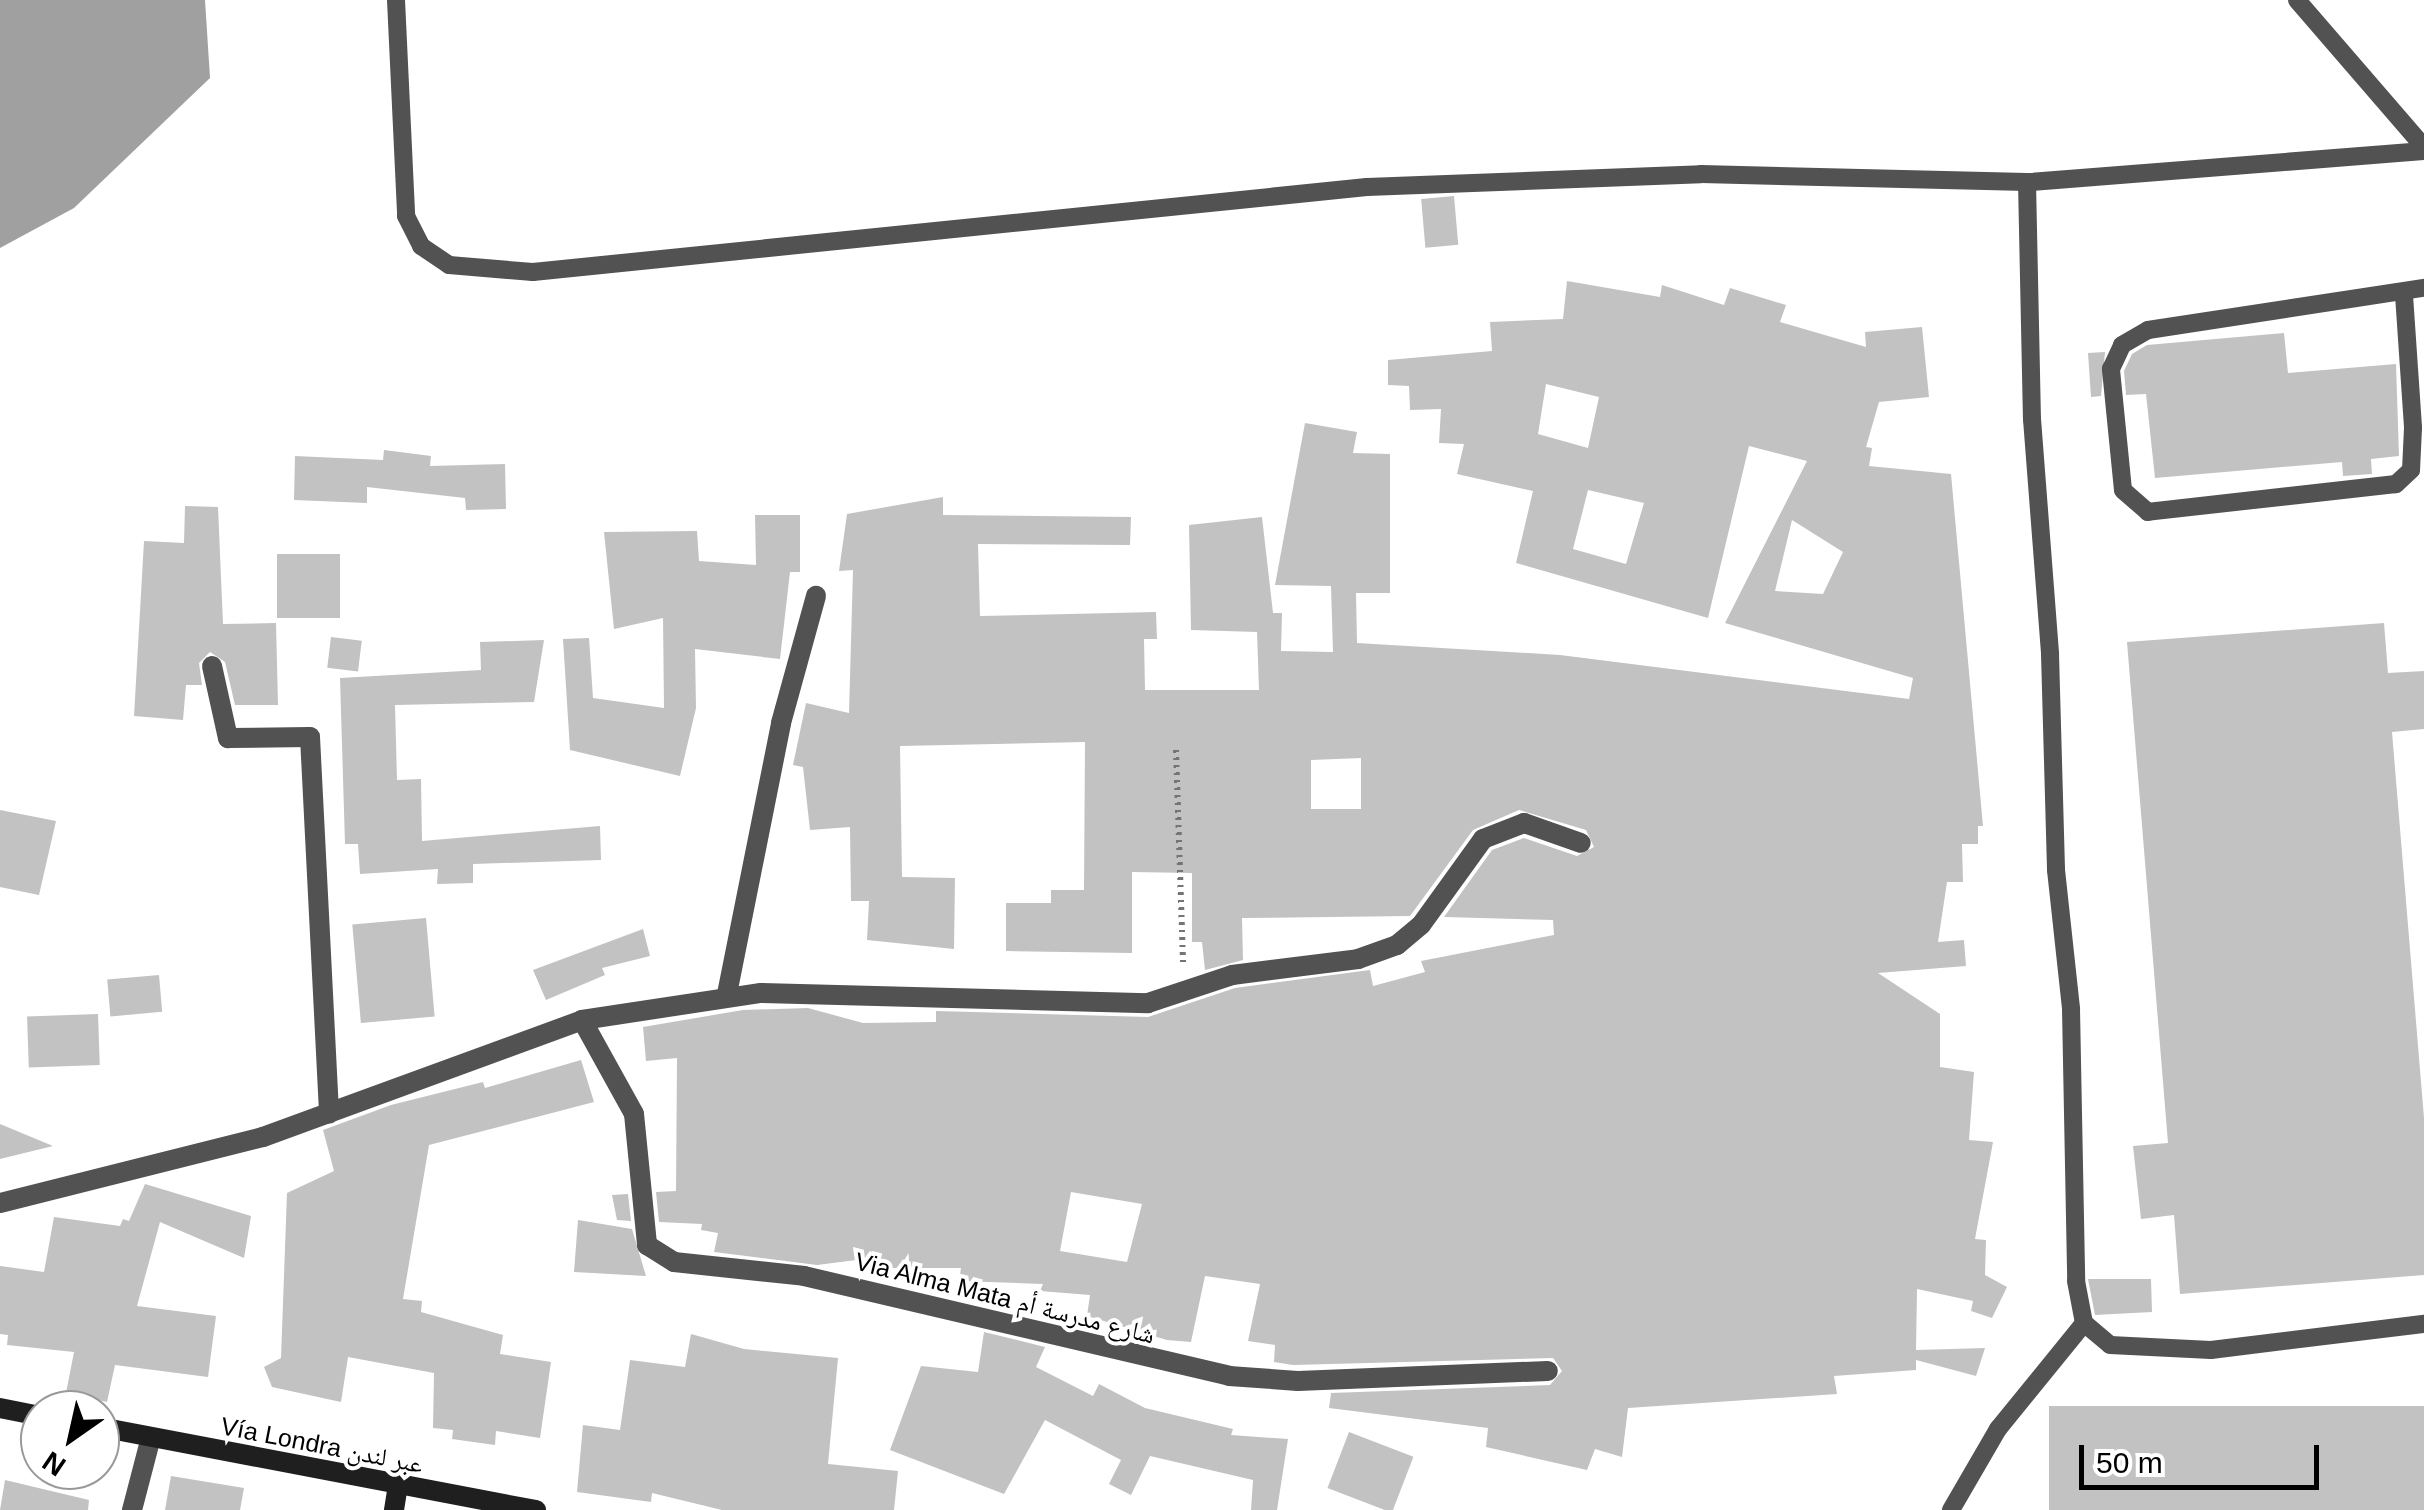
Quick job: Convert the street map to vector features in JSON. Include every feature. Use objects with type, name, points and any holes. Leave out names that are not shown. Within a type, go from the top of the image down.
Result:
[{"type":"main road","name":"Vía Londra عبر لندن","points":[[120,1431],[536,1510]]},
{"type":"main road","points":[[394,1510],[398,1486]]},
{"type":"street","points":[[727,994],[781,723],[816,596]]},
{"type":"street","points":[[212,666],[228,738],[310,737],[330,1114]]},
{"type":"street","points":[[0,1204],[263,1138],[582,1020],[727,994],[1148,1003],[1232,974],[1358,958],[1397,945],[1421,925],[1483,839],[1524,824],[1581,842]]},
{"type":"street","name":"Via Alma Mata شارع مدرسة أم","points":[[582,1020],[634,1114],[647,1245],[674,1262],[804,1276],[1229,1376],[1298,1382],[1548,1371]]},
{"type":"street","points":[[132,1510],[151,1437]]},
{"type":"lane","points":[[396,0],[406,216],[421,246],[449,265],[533,272],[1367,188],[1701,174],[2027,182],[2424,149]]},
{"type":"lane","points":[[2296,0],[2424,149]]},
{"type":"lane","points":[[2027,182],[2032,419],[2050,654],[2056,870],[2071,1009],[2076,1281],[2084,1323],[2110,1345],[2211,1350],[2424,1324]]},
{"type":"lane","points":[[2404,295],[2411,470],[2396,484],[2148,512],[2122,490],[2111,368],[2122,345],[2148,330],[2404,295],[2424,288]]},
{"type":"lane","points":[[1951,1510],[1998,1429],[2084,1323]]},
{"type":"path","points":[[1176,750],[1184,990]]},
{"type":"shaded area","points":[[0,0],[205,0],[210,78],[74,208],[0,248]]},
{"type":"building","points":[[1454,196],[1458,245],[1425,248],[1421,199]]},
{"type":"building","points":[[1567,281],[1660,297],[1662,285],[1724,305],[1730,288],[1786,305],[1780,322],[1866,347],[1865,332],[1922,327],[1929,397],[1879,402],[1866,447],[1872,448],[1869,466],[1951,474],[1983,826],[1978,826],[1978,844],[1962,844],[1963,882],[1947,882],[1938,942],[1964,940],[1966,966],[1878,973],[1940,1014],[1940,1067],[1974,1072],[1969,1140],[1993,1142],[1975,1239],[1986,1240],[1985,1275],[2007,1287],[1992,1318],[1971,1311],[1973,1301],[1917,1289],[1916,1350],[1985,1348],[1976,1376],[1916,1360],[1916,1370],[1834,1376],[1837,1394],[1628,1408],[1622,1457],[1595,1449],[1587,1470],[1486,1447],[1488,1428],[1329,1408],[1331,1393],[1550,1385],[1562,1371],[1553,1358],[1293,1365],[1274,1362],[1275,1345],[1248,1341],[1260,1284],[1205,1276],[1191,1342],[1167,1340],[1087,1316],[1090,1295],[1040,1291],[1043,1284],[959,1281],[961,1268],[881,1268],[880,1257],[817,1265],[714,1252],[718,1233],[701,1230],[702,1224],[659,1222],[656,1192],[676,1191],[677,1058],[646,1061],[643,1027],[743,1010],[808,1008],[863,1023],[936,1022],[936,1011],[1148,1017],[1235,988],[1370,970],[1373,986],[1425,972],[1421,961],[1554,935],[1553,920],[1444,917],[1492,850],[1524,838],[1577,856],[1594,847],[1586,830],[1519,810],[1473,830],[1410,916],[1242,918],[1243,960],[1205,970],[1202,942],[1192,942],[1192,873],[1132,872],[1132,953],[1006,951],[1006,903],[1051,903],[1051,890],[1084,890],[1085,742],[900,746],[902,877],[955,878],[954,949],[867,940],[869,901],[851,901],[850,827],[810,830],[803,767],[793,765],[806,703],[849,713],[853,570],[839,571],[847,514],[943,497],[943,515],[1131,517],[1130,545],[978,544],[980,616],[1156,612],[1157,639],[1144,639],[1145,690],[1259,690],[1257,632],[1191,630],[1189,525],[1262,517],[1273,613],[1282,613],[1281,651],[1333,652],[1331,586],[1275,585],[1305,423],[1357,432],[1353,453],[1390,454],[1390,593],[1356,593],[1357,643],[1560,655],[1909,699],[1913,678],[1725,623],[1807,461],[1749,446],[1708,618],[1516,563],[1533,491],[1457,474],[1464,444],[1439,443],[1441,409],[1410,410],[1409,386],[1388,385],[1388,360],[1492,351],[1490,322],[1563,319]],"holes":[[[1546,384],[1599,397],[1588,448],[1538,434]],[[1588,490],[1644,503],[1626,564],[1573,549]],[[1792,520],[1843,552],[1823,594],[1775,591]],[[1361,758],[1361,809],[1311,809],[1311,760]],[[1071,1192],[1142,1204],[1127,1262],[1060,1251]]]},
{"type":"building","points":[[2284,333],[2288,373],[2396,364],[2399,456],[2371,459],[2372,474],[2343,476],[2342,462],[2155,478],[2146,394],[2126,395],[2124,371],[2132,354],[2147,345]]},
{"type":"building","points":[[2105,352],[2101,396],[2091,397],[2088,353]]},
{"type":"building","points":[[384,450],[431,456],[430,466],[505,464],[506,509],[466,510],[465,498],[367,487],[367,503],[294,500],[295,456],[383,460]]},
{"type":"building","points":[[185,506],[218,507],[223,624],[276,623],[278,705],[235,705],[225,662],[210,652],[199,663],[202,685],[186,685],[183,720],[134,716],[144,541],[184,543]]},
{"type":"building","points":[[755,515],[800,515],[800,572],[790,572],[780,659],[695,649],[696,708],[680,776],[570,750],[563,639],[589,638],[593,698],[664,708],[663,618],[614,629],[604,532],[697,531],[699,561],[756,565]]},
{"type":"building","points":[[277,554],[340,554],[340,618],[277,618]]},
{"type":"building","points":[[2384,623],[2388,673],[2424,671],[2424,729],[2392,732],[2424,1118],[2424,1275],[2180,1294],[2174,1215],[2141,1219],[2133,1146],[2168,1143],[2127,642]]},
{"type":"building","points":[[331,637],[362,641],[358,672],[327,668]]},
{"type":"building","points":[[544,640],[534,702],[395,705],[397,780],[421,779],[422,841],[600,826],[601,860],[473,864],[473,883],[437,884],[438,869],[360,874],[358,844],[345,844],[340,678],[481,670],[480,642]]},
{"type":"building","points":[[0,810],[56,821],[39,895],[0,887]]},
{"type":"building","points":[[426,918],[435,1017],[361,1023],[352,924]]},
{"type":"building","points":[[643,929],[650,956],[602,968],[605,975],[546,1000],[533,970]]},
{"type":"building","points":[[159,975],[162,1012],[110,1016],[107,980]]},
{"type":"building","points":[[98,1014],[100,1065],[29,1067],[27,1016]]},
{"type":"building","points":[[581,1060],[594,1102],[429,1145],[403,1299],[422,1301],[421,1312],[503,1335],[500,1354],[551,1362],[540,1438],[496,1431],[495,1445],[452,1439],[453,1430],[433,1428],[434,1373],[348,1357],[341,1402],[272,1387],[264,1367],[281,1358],[287,1193],[334,1171],[323,1130],[391,1105],[483,1082],[485,1088]]},
{"type":"building","points":[[0,1124],[53,1146],[0,1159]]},
{"type":"building","points":[[145,1184],[251,1216],[244,1258],[160,1222],[137,1306],[216,1316],[208,1377],[115,1365],[110,1390],[67,1390],[74,1352],[7,1345],[8,1335],[0,1334],[0,1266],[44,1272],[54,1217],[120,1226],[123,1219],[129,1221]]},
{"type":"building","points":[[628,1194],[631,1221],[617,1220],[612,1195]]},
{"type":"building","points":[[578,1220],[632,1229],[646,1276],[574,1272]]},
{"type":"building","points":[[2088,1279],[2151,1279],[2152,1312],[2095,1315]]},
{"type":"building","points":[[984,1332],[1045,1347],[1036,1367],[1093,1396],[1099,1384],[1145,1408],[1233,1429],[1231,1435],[1288,1439],[1277,1510],[1251,1510],[1253,1480],[1150,1456],[1131,1495],[1109,1484],[1121,1460],[1045,1420],[1004,1494],[890,1450],[921,1366],[978,1372]]},
{"type":"building","points":[[691,1334],[744,1349],[838,1358],[828,1464],[898,1471],[894,1510],[722,1510],[652,1493],[651,1502],[577,1492],[583,1425],[620,1430],[630,1360],[685,1367]]},
{"type":"building","points":[[2049,1406],[2424,1406],[2424,1510],[2049,1510]]},
{"type":"building","points":[[1349,1432],[1413,1457],[1393,1510],[1327,1488]]},
{"type":"building","points":[[171,1476],[244,1488],[240,1510],[165,1510]]},
{"type":"building","points":[[5,1480],[20,1484],[20,1490],[47,1490],[89,1500],[88,1510],[0,1510]]}]
